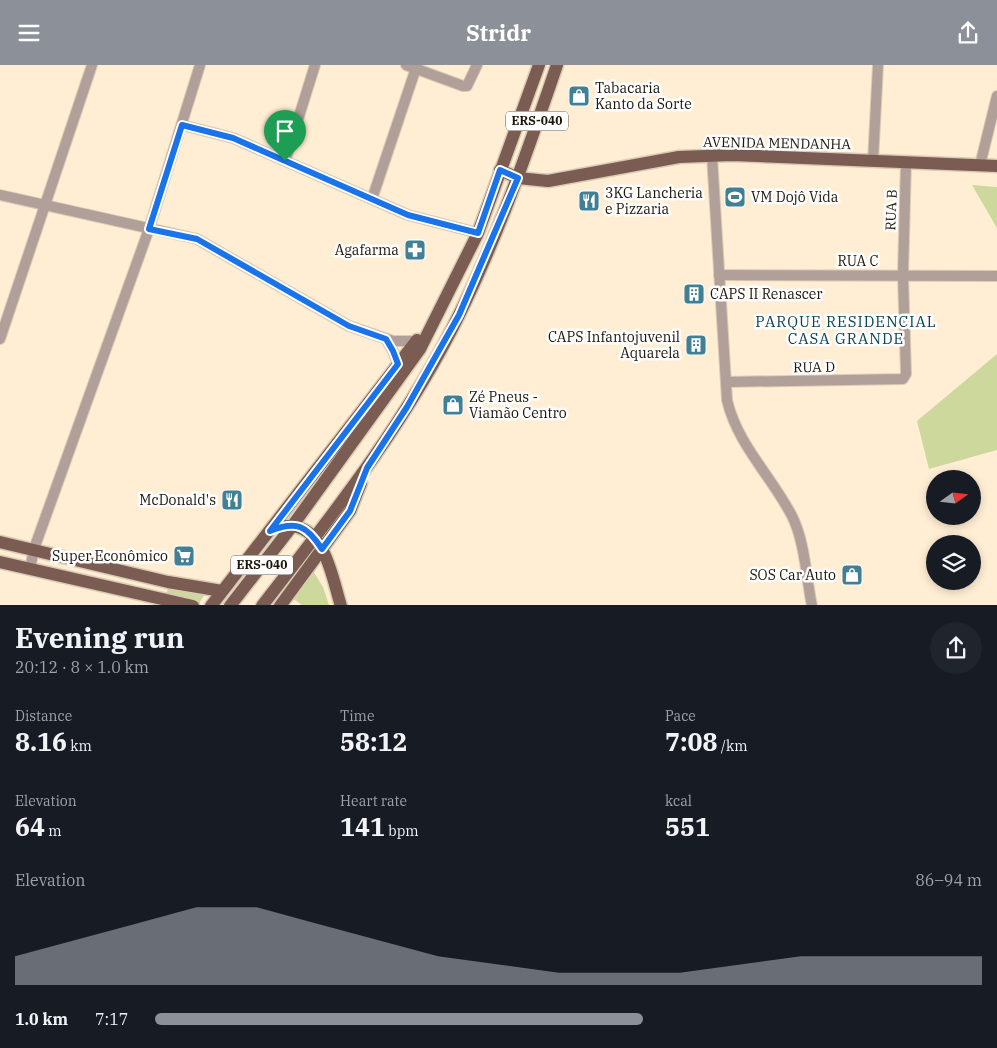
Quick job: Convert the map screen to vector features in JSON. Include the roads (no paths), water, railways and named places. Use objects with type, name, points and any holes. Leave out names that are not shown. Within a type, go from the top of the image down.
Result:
[{"type":"main road","name":"ERS-040","points":[[230,605],[293,525],[420,349],[478,233],[539,65]]},
{"type":"main road","name":"ERS-040","points":[[262,605],[367,468],[407,407],[459,315],[518,178],[557,65]]},
{"type":"main road","name":"AVENIDA MENDANHA","points":[[500,170],[518,178],[548,181],[679,157],[712,156],[997,166]]},
{"type":"main road","points":[[211,605],[416,341],[432,326]]},
{"type":"main road","points":[[280,605],[350,511],[367,468]]},
{"type":"main road","points":[[270,531],[293,525],[305,528],[314,537],[322,549],[341,605]]},
{"type":"main road","points":[[328,568],[333,534]]},
{"type":"main road","points":[[0,544],[34,549],[168,582],[222,591]]},
{"type":"main road","points":[[0,562],[164,597],[193,605]]},
{"type":"main road","points":[[164,597],[168,582]]},
{"type":"street","points":[[0,339],[92,65]]},
{"type":"street","points":[[30,569],[34,549],[149,229],[200,65]]},
{"type":"street","points":[[285,161],[315,65]]},
{"type":"street","points":[[372,199],[411,67],[467,86],[477,65]]},
{"type":"street","points":[[873,161],[878,65]]},
{"type":"street","points":[[980,165],[997,96]]},
{"type":"street","points":[[182,125],[233,138],[408,215],[478,233]]},
{"type":"street","points":[[712,156],[727,400],[731,417],[739,434],[793,519],[800,541],[812,605]]},
{"type":"street","name":"RUA B","points":[[903,379],[906,374],[903,275],[906,162]]},
{"type":"street","points":[[0,195],[197,239],[349,326],[386,339],[401,342],[416,341]]},
{"type":"street","name":"RUA C","points":[[719,275],[997,275]]},
{"type":"street","points":[[386,339],[398,364]]},
{"type":"street","name":"RUA D","points":[[726,382],[903,379]]},
{"type":"place","name":"Tabacaria Kanto da Sorte","points":[[579,96]]},
{"type":"place","name":"VM Dojô Vida","points":[[735,197]]},
{"type":"place","name":"3KG Lancheria e Pizzaria","points":[[589,201]]},
{"type":"place","name":"Agafarma","points":[[415,250]]},
{"type":"place","name":"CAPS II Renascer","points":[[694,294]]},
{"type":"place","name":"CAPS Infantojuvenil Aquarela","points":[[696,345]]},
{"type":"place","name":"Zé Pneus - Viamão Centro","points":[[453,405]]},
{"type":"place","name":"McDonald's","points":[[232,500]]},
{"type":"place","name":"Super Econômico","points":[[184,556]]},
{"type":"place","name":"SOS Car Auto","points":[[852,575]]},
{"type":"district","name":"PARQUE RESIDENCIAL CASA GRANDE","points":[[846,330]]}]
